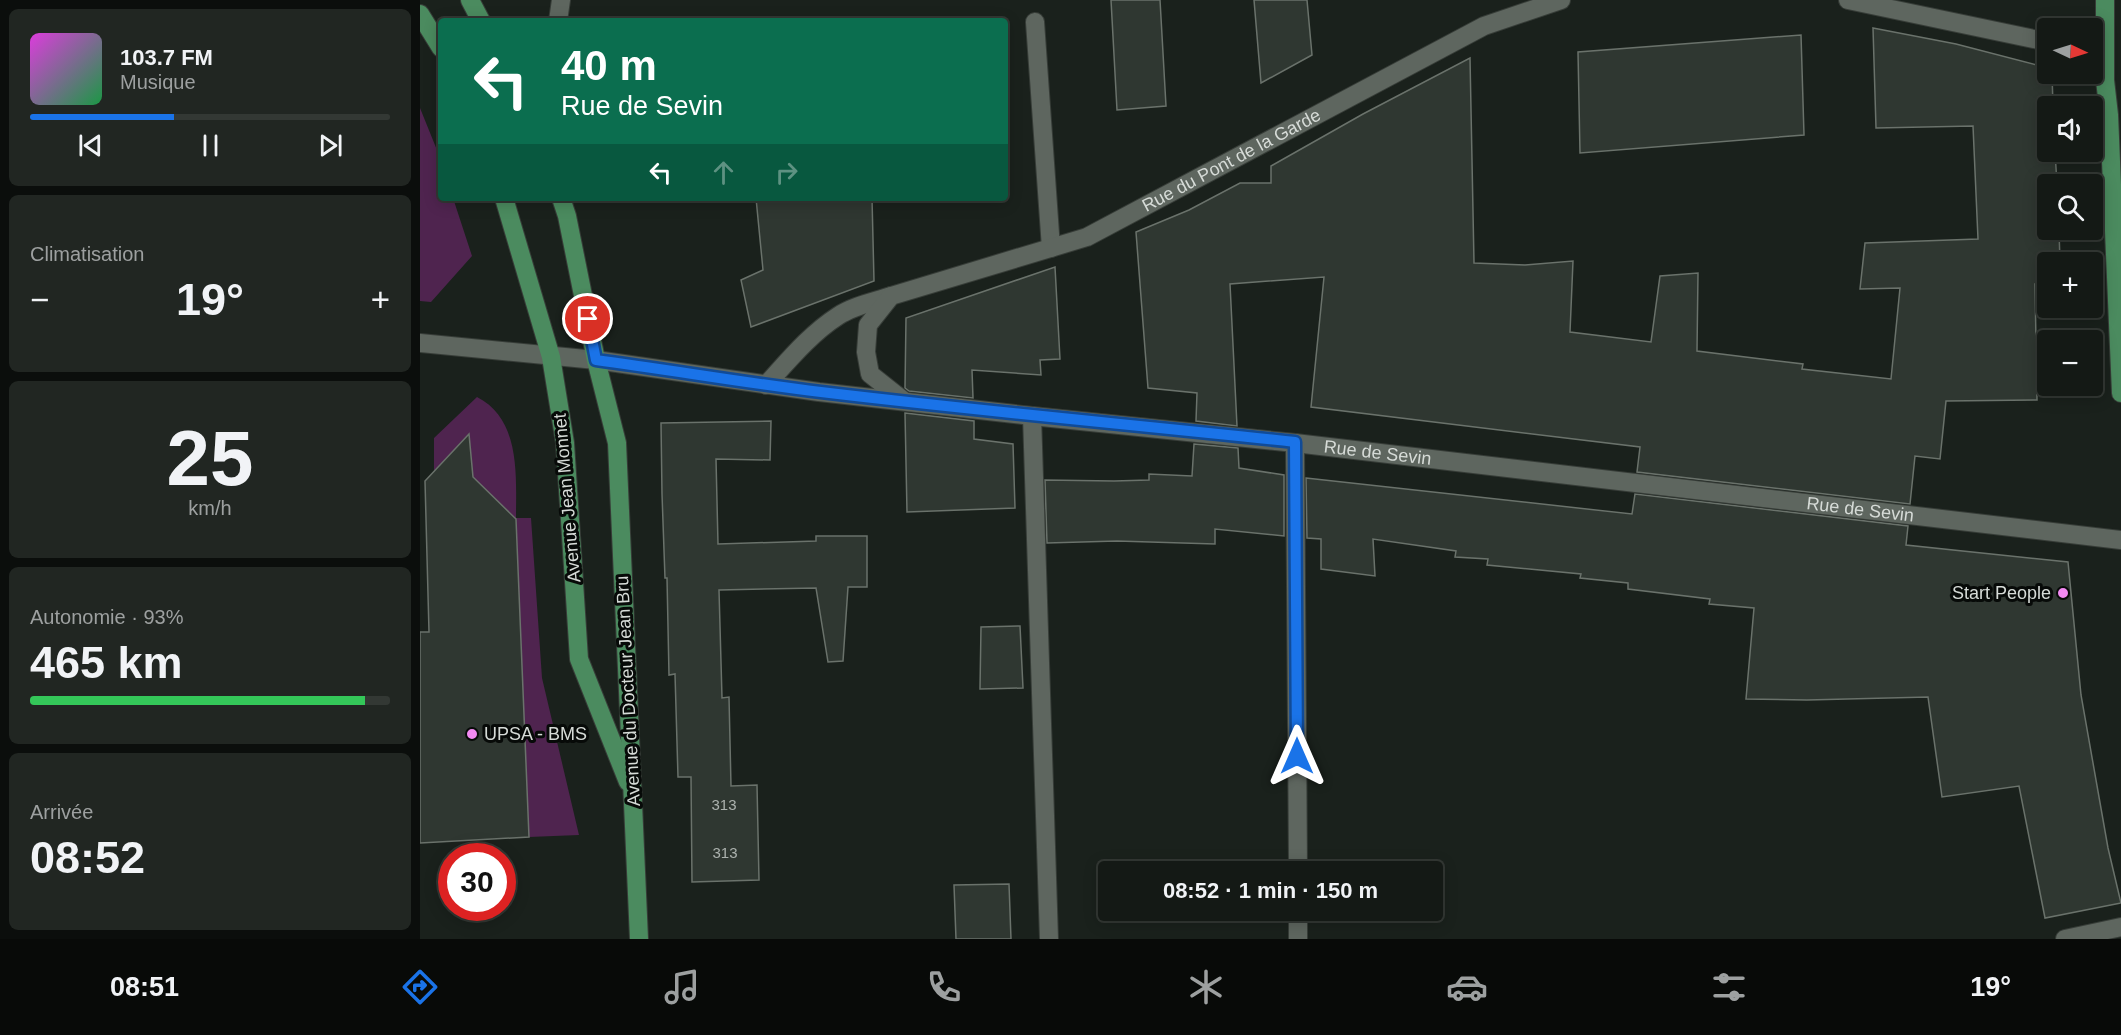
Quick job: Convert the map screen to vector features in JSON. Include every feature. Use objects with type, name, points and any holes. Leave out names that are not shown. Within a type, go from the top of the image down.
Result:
[{"type":"main road","points":[[470,0],[479,18]]},
{"type":"main road","points":[[2102,18],[2104,0]]},
{"type":"main road","points":[[420,14],[438,43]]},
{"type":"main road","points":[[2103,70],[2115,115],[2121,393]]},
{"type":"main road","name":"Avenue Jean Monnet","points":[[505,201],[551,357],[566,442],[579,659],[633,794]]},
{"type":"main road","points":[[562,201],[596,360]]},
{"type":"main road","name":"Avenue du Docteur Jean Bru","points":[[596,360],[617,443],[639,939]]},
{"type":"street","points":[[558,18],[561,0]]},
{"type":"street","name":"Rue du Pont de la Garde","points":[[766,385],[805,344],[838,316],[891,296],[1087,237],[1484,26],[1561,0]]},
{"type":"street","points":[[1848,0],[2037,40]]},
{"type":"street","points":[[1035,22],[1052,248]]},
{"type":"street","points":[[891,296],[868,325],[866,352],[870,374],[905,402]]},
{"type":"street","name":"Rue de Sevin","points":[[420,343],[596,360],[766,385],[905,402],[1295,442],[2121,540]]},
{"type":"street","points":[[1032,416],[1049,939]]},
{"type":"street","points":[[1295,442],[1298,861]]},
{"type":"street","points":[[1298,921],[1298,939]]},
{"type":"street","points":[[2065,939],[2121,927]]},
{"type":"shaded area","points":[[420,108],[438,153],[438,201],[454,201],[472,256],[431,302],[420,301]]},
{"type":"shaded area","points":[[477,397],[502,419],[509,434],[515,467],[516,518],[531,518],[542,678],[579,835],[529,837],[473,477],[469,434],[434,471],[434,438]]},
{"type":"building","points":[[1111,0],[1160,0],[1166,106],[1117,110]]},
{"type":"building","points":[[1254,0],[1307,0],[1312,55],[1261,83]]},
{"type":"building","points":[[1873,28],[1956,44],[2037,65],[2037,84],[2052,84],[2053,96],[2037,96],[2037,162],[2056,162],[2056,174],[2037,174],[2037,240],[2059,240],[2060,252],[2037,252],[2037,284],[2035,284],[2037,400],[1946,401],[1940,459],[1915,456],[1910,504],[1637,472],[1640,447],[1311,407],[1324,277],[1230,284],[1237,426],[1196,421],[1197,393],[1148,388],[1136,232],[1189,210],[1240,183],[1271,183],[1271,166],[1363,114],[1470,58],[1474,263],[1525,265],[1573,261],[1570,332],[1651,342],[1660,276],[1698,273],[1697,351],[1803,364],[1802,369],[1891,379],[1900,288],[1860,289],[1865,243],[1978,239],[1973,126],[1876,128]]},
{"type":"building","points":[[1801,35],[1804,135],[1580,153],[1578,52]]},
{"type":"building","points":[[756,201],[872,201],[874,281],[751,327],[741,280],[763,270]]},
{"type":"building","points":[[1055,267],[1060,359],[1040,360],[1041,375],[972,370],[973,398],[909,391],[905,388],[906,318]]},
{"type":"building","points":[[905,413],[974,421],[974,439],[1013,444],[1015,508],[907,512]]},
{"type":"building","points":[[771,421],[770,460],[716,459],[718,544],[816,541],[816,536],[867,536],[867,587],[848,587],[843,661],[828,662],[816,588],[719,590],[722,698],[729,697],[731,786],[757,785],[759,880],[692,882],[691,777],[678,777],[675,674],[669,675],[661,423]]},
{"type":"building","name":"UPSA - BMS","points":[[469,434],[473,477],[516,519],[529,837],[420,843],[420,632],[429,632],[425,481]]},
{"type":"building","points":[[1194,444],[1238,448],[1239,468],[1284,475],[1284,536],[1215,529],[1215,544],[1117,541],[1047,543],[1045,480],[1149,480],[1149,474],[1192,476]]},
{"type":"building","points":[[1306,478],[1632,514],[1635,494],[1908,526],[1906,545],[2068,562],[2081,695],[2108,848],[2121,903],[2045,918],[2019,786],[1942,797],[1928,697],[1746,699],[1754,608],[1709,604],[1710,599],[1628,589],[1628,583],[1580,578],[1581,574],[1487,565],[1488,559],[1455,557],[1456,551],[1373,539],[1375,576],[1321,569],[1321,539],[1307,538]]},
{"type":"building","points":[[1020,626],[1023,688],[980,689],[981,627]]},
{"type":"building","points":[[1009,884],[1011,939],[956,939],[954,885]]},
{"type":"place","name":"Start People","points":[[2063,593]]},
{"type":"place","name":"UPSA - BMS","points":[[472,734]]},
{"type":"route","points":[[588,319],[596,360],[724,380],[841,394],[1295,442],[1297,756]]}]
